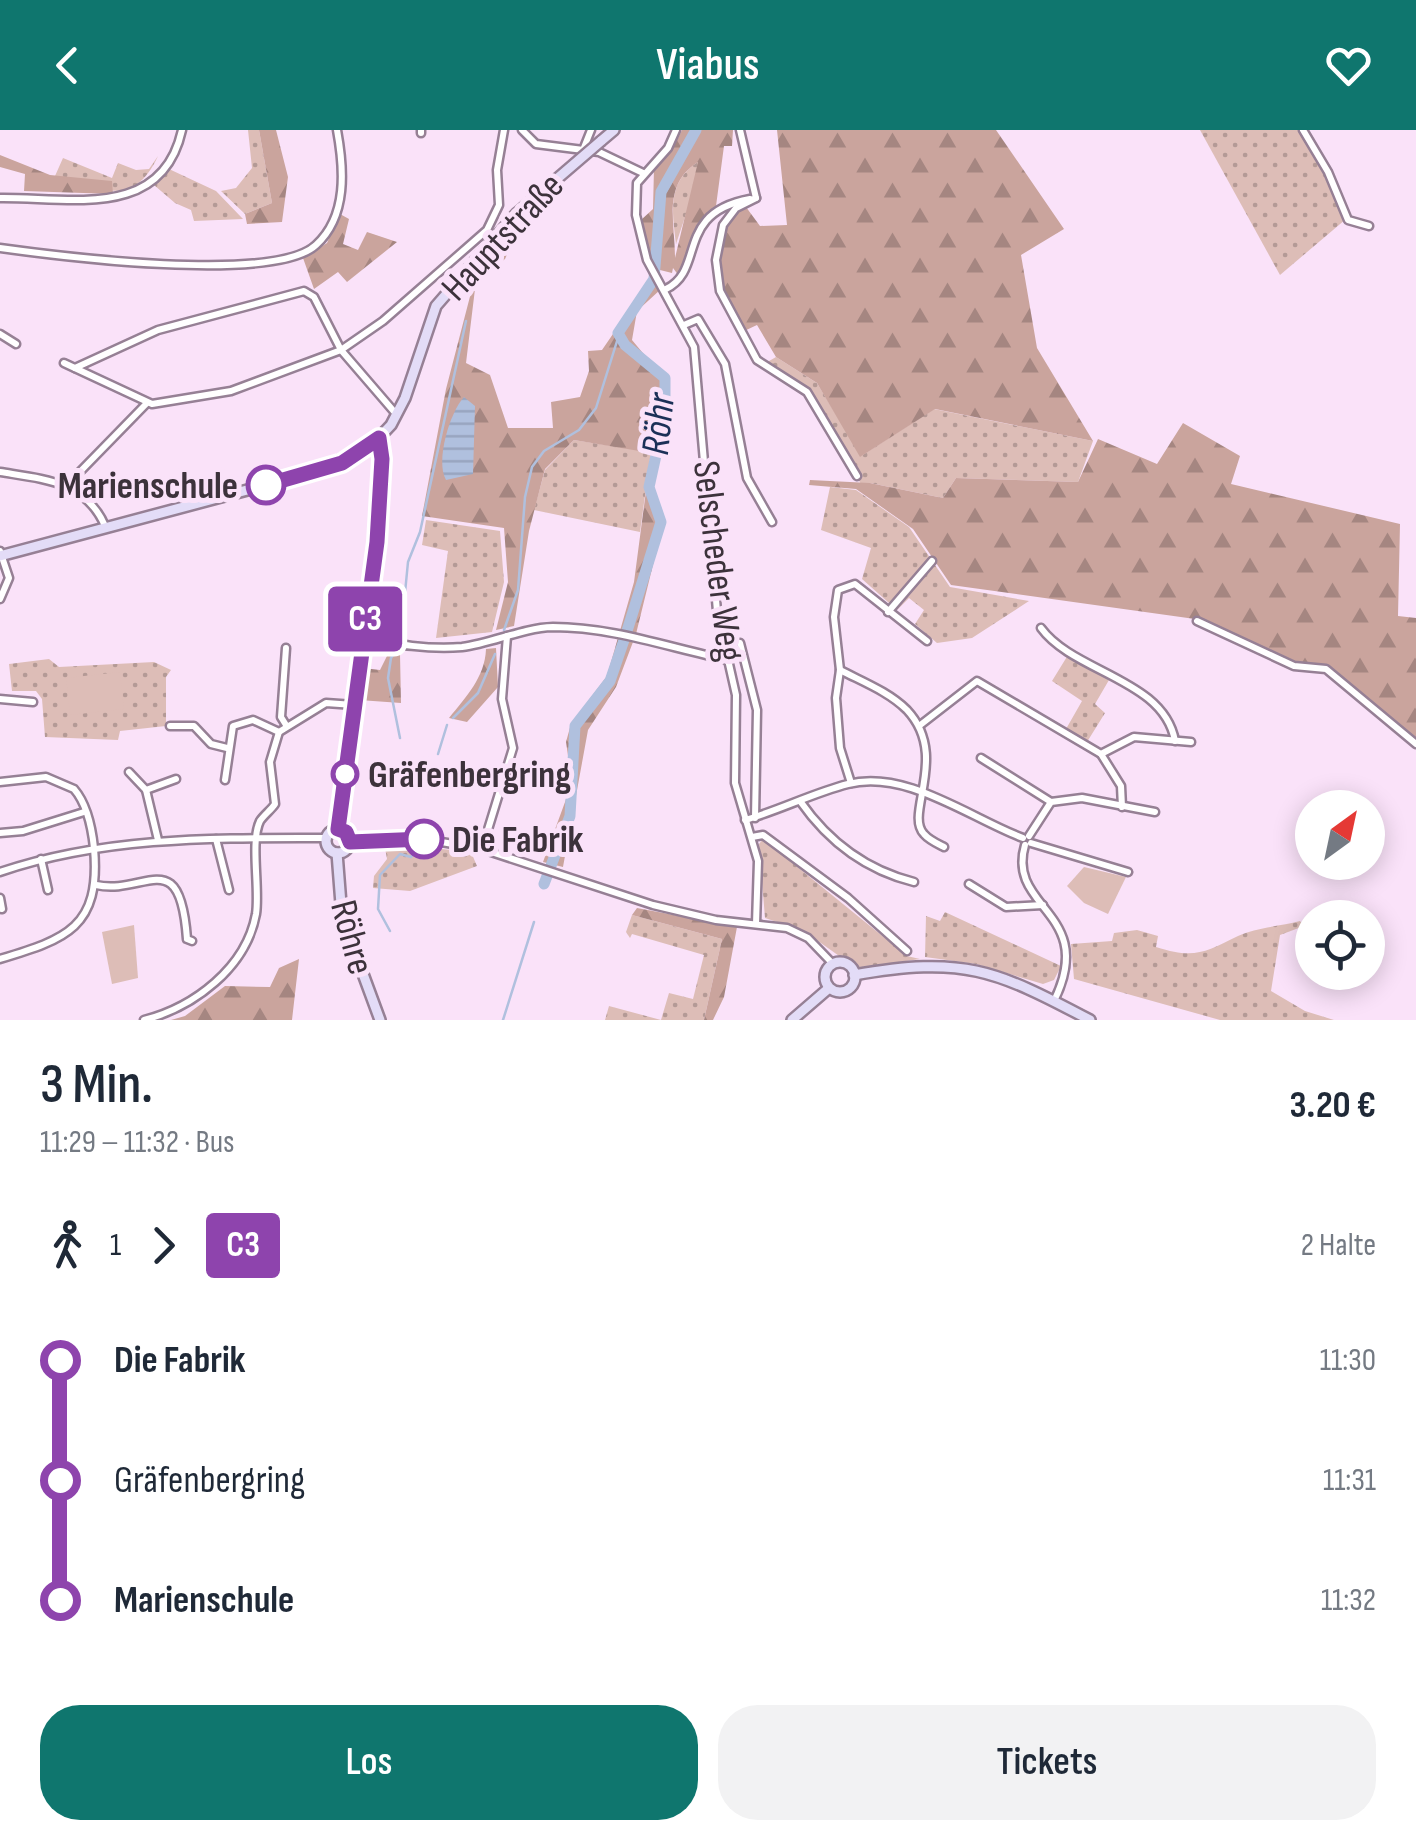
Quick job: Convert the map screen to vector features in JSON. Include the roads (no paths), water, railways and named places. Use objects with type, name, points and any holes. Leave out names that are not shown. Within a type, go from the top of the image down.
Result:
[{"type":"main road","name":"Hauptstraße","points":[[1,554],[311,474],[342,463],[379,438],[398,414],[436,306],[516,214],[614,130]]},
{"type":"main road","points":[[338,829],[346,832],[350,842],[346,850],[337,853],[328,847],[326,838],[338,829],[377,542],[382,459],[379,438]]},
{"type":"main road","name":"Röhre","points":[[337,853],[342,916],[380,1020]]},
{"type":"main road","points":[[829,988],[826,973],[832,964],[845,964],[854,974]]},
{"type":"main road","points":[[854,974],[916,964],[944,965],[1000,976],[1090,1020]]},
{"type":"main road","points":[[792,1020],[829,988],[848,990],[854,974]]},
{"type":"street","points":[[0,198],[121,197],[150,182],[172,157],[182,130]]},
{"type":"street","points":[[0,248],[138,266],[249,262],[304,253],[324,236],[340,201],[343,179],[336,130]]},
{"type":"street","points":[[64,364],[147,402],[232,391],[341,350],[483,236],[499,205],[498,170],[504,130]]},
{"type":"street","name":"Hauptstraße","points":[[522,130],[536,144],[620,159],[643,173]]},
{"type":"street","points":[[584,150],[591,130]]},
{"type":"street","points":[[643,173],[668,148],[676,130]]},
{"type":"street","points":[[740,130],[756,198]]},
{"type":"street","points":[[1303,130],[1348,220],[1370,226]]},
{"type":"street","name":"Selscheder Weg","points":[[643,173],[635,205],[644,253],[694,346],[717,611],[736,695],[736,783],[759,870],[756,924]]},
{"type":"street","points":[[664,286],[680,277],[692,244],[713,212],[726,204],[756,198]]},
{"type":"street","points":[[756,198],[736,208],[724,225],[716,260],[720,291],[757,360],[808,392],[857,476]]},
{"type":"street","points":[[74,369],[158,330],[304,292],[314,296],[341,350],[398,414]]},
{"type":"street","points":[[684,325],[698,318],[725,364],[747,478],[772,522]]},
{"type":"street","points":[[0,334],[16,344]]},
{"type":"street","points":[[68,484],[147,402]]},
{"type":"street","points":[[0,472],[68,484],[98,510],[105,526]]},
{"type":"street","points":[[0,599],[9,578],[1,554]]},
{"type":"street","points":[[888,612],[932,561]]},
{"type":"street","points":[[851,783],[840,748],[836,698],[840,670],[834,616],[838,590],[855,584],[928,641]]},
{"type":"street","points":[[1197,621],[1294,666],[1326,669],[1416,744]]},
{"type":"street","points":[[362,638],[442,647],[544,628],[584,628],[728,660]]},
{"type":"street","points":[[1041,628],[1149,701],[1166,716],[1175,741]]},
{"type":"street","points":[[482,849],[513,748],[502,699],[507,636]]},
{"type":"street","points":[[740,642],[757,710],[754,818]]},
{"type":"street","points":[[286,648],[281,717],[286,725]]},
{"type":"street","points":[[840,670],[897,702],[919,726],[928,757],[917,818],[922,833],[944,848]]},
{"type":"street","points":[[919,726],[976,681],[1102,754],[1121,786],[1122,806]]},
{"type":"street","points":[[0,699],[33,702]]},
{"type":"street","points":[[144,1020],[171,1013],[202,995],[244,947],[256,916],[260,822],[276,804],[270,762],[279,732],[326,703],[354,705]]},
{"type":"street","points":[[225,780],[227,748],[234,726],[241,720],[253,720],[279,732]]},
{"type":"street","points":[[174,729],[194,726],[211,744],[227,748]]},
{"type":"street","points":[[1102,754],[1134,738],[1191,742]]},
{"type":"street","points":[[981,758],[1051,802],[1082,798],[1155,812]]},
{"type":"street","points":[[129,772],[146,790],[158,840]]},
{"type":"street","points":[[0,782],[56,779],[78,793],[94,846],[96,886],[68,932],[36,952],[0,960]]},
{"type":"street","points":[[146,790],[176,779]]},
{"type":"street","points":[[745,820],[851,783],[882,781],[924,794],[1027,841],[1128,872]]},
{"type":"street","points":[[800,801],[828,836],[847,852],[892,876],[914,882]]},
{"type":"street","points":[[1051,802],[1027,841],[1025,879],[1064,938],[1069,958],[1054,1001]]},
{"type":"street","points":[[0,833],[84,812]]},
{"type":"street","points":[[752,837],[764,835],[848,898],[908,951]]},
{"type":"street","points":[[0,872],[94,846],[158,840],[326,838]]},
{"type":"street","points":[[216,839],[229,890]]},
{"type":"street","points":[[350,842],[424,839],[482,849],[653,905],[798,932],[818,946],[832,964]]},
{"type":"street","points":[[41,859],[48,890]]},
{"type":"street","points":[[96,886],[112,888],[146,878],[166,882],[182,901],[187,939]]},
{"type":"street","points":[[968,884],[1006,907],[1026,910],[1043,905]]},
{"type":"street","points":[[0,898],[2,908]]},
{"type":"water","points":[[464,397],[475,406],[473,474],[446,480],[442,461],[446,437]]},
{"type":"waterway","name":"Röhr","points":[[627,631],[661,522],[649,487],[665,415],[665,378],[625,345],[618,333],[654,279],[661,192],[696,130]]},
{"type":"waterway","points":[[400,738],[388,678],[391,658],[400,644],[408,562],[420,532],[466,321]]},
{"type":"waterway","points":[[504,630],[518,590],[525,497],[532,467],[544,451],[579,430],[596,408],[618,338]]},
{"type":"waterway","name":"Röhr","points":[[544,884],[570,816],[575,726],[610,681],[624,640]]},
{"type":"waterway","points":[[453,718],[478,693],[495,654]]},
{"type":"waterway","points":[[438,754],[447,725]]},
{"type":"waterway","points":[[390,931],[378,909],[380,875],[400,854],[411,857],[417,849]]},
{"type":"waterway","name":"Röhr","points":[[503,1020],[534,922]]},
{"type":"place","name":"Marienschule","points":[[266,485]]},
{"type":"place","name":"Gräfenbergring","points":[[345,774]]},
{"type":"place","name":"Die Fabrik","points":[[424,839]]}]
